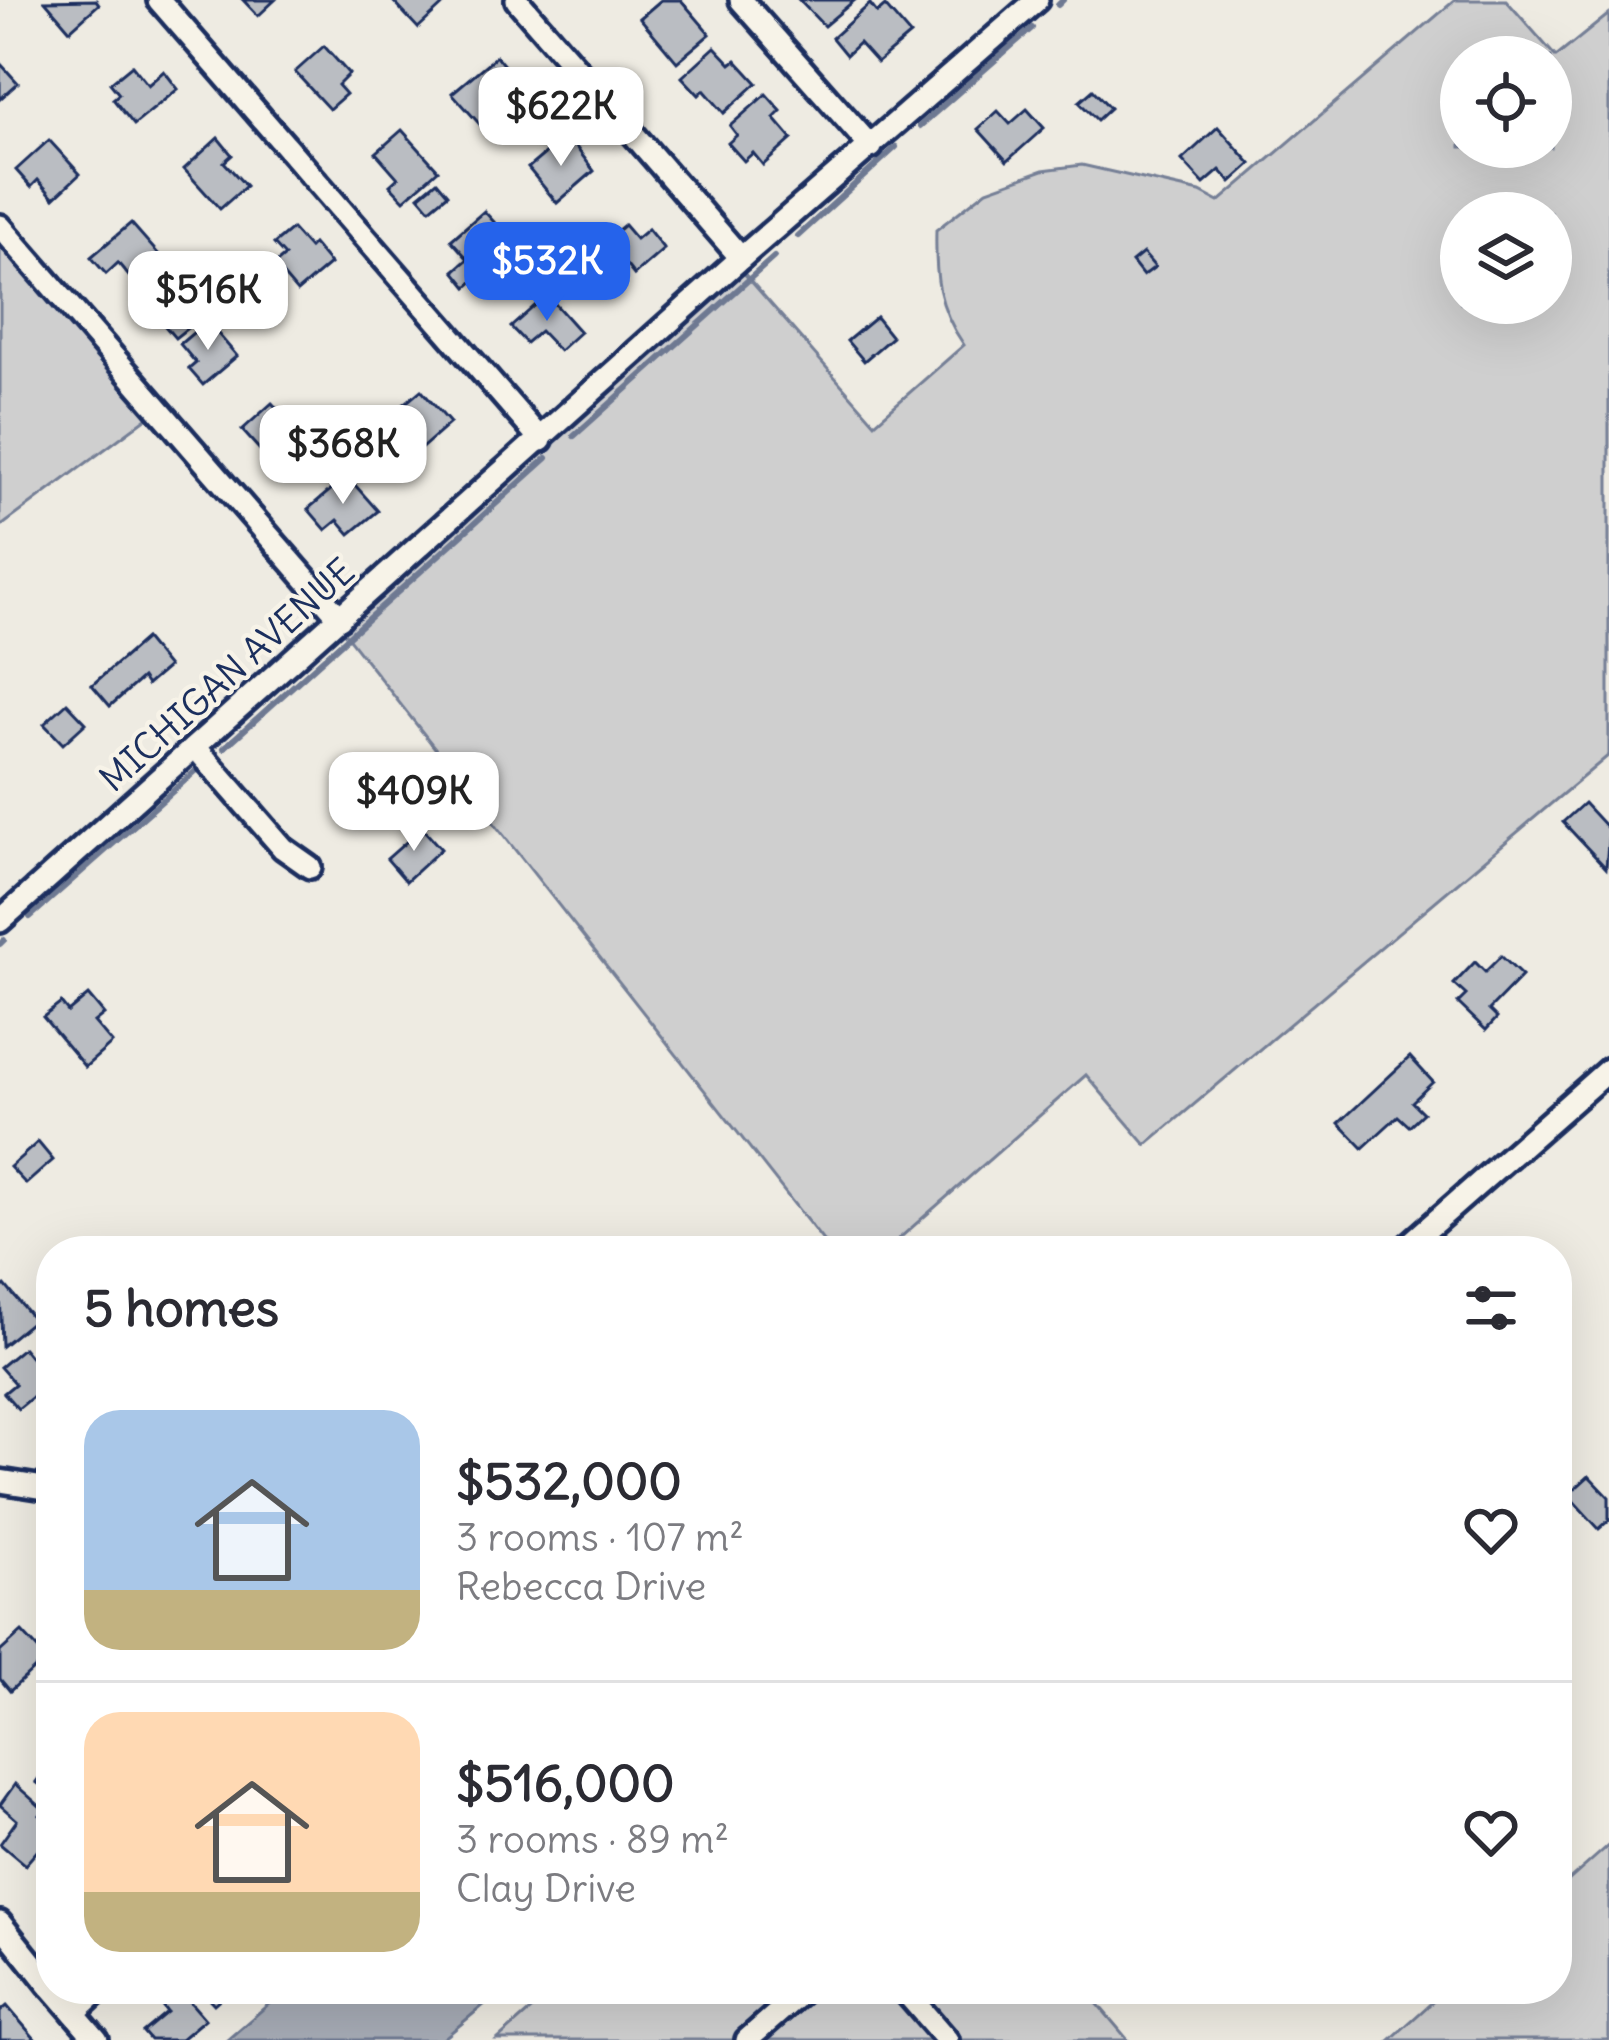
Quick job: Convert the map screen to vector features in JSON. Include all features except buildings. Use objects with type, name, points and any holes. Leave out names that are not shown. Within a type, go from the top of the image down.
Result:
[{"type":"street","points":[[159,0],[541,440]]},
{"type":"street","points":[[517,0],[741,258]]},
{"type":"street","points":[[741,0],[872,147]]},
{"type":"street","name":"MICHIGAN AVENUE","points":[[0,921],[741,258],[1037,0]]},
{"type":"street","points":[[0,226],[340,618]]},
{"type":"street","points":[[195,747],[283,848],[310,867]]},
{"type":"street","points":[[1419,1236],[1609,1069]]},
{"type":"street","points":[[0,1481],[36,1487]]},
{"type":"street","points":[[0,1923],[36,1968]]},
{"type":"street","points":[[66,2004],[97,2040]]},
{"type":"street","points":[[74,2013],[84,2004]]},
{"type":"street","points":[[747,2040],[788,2004]]},
{"type":"street","points":[[917,2004],[947,2040]]},
{"type":"shaded area","points":[[1455,0],[1506,0],[1538,36],[1440,36],[1440,168],[1572,168],[1572,44],[1609,14],[1609,755],[1146,1145],[1086,1075],[902,1236],[819,1236],[342,630],[742,271],[875,423],[964,345],[939,290],[936,230],[987,190],[1043,170],[1082,165],[1200,192],[1219,202]]},
{"type":"shaded area","points":[[0,241],[151,415],[0,527]]},
{"type":"shaded area","points":[[1609,1845],[1609,2040],[1390,2040],[1430,2004],[1572,2004],[1572,1878]]},
{"type":"shaded area","points":[[269,2004],[485,2004],[442,2040],[227,2040]]},
{"type":"shaded area","points":[[538,2004],[1098,2004],[1128,2040],[497,2040]]},
{"type":"waterway","points":[[1058,5],[1063,0]]},
{"type":"waterway","points":[[920,126],[1032,28]]},
{"type":"waterway","points":[[798,236],[896,147]]},
{"type":"waterway","points":[[574,436],[774,257]]},
{"type":"waterway","points":[[224,748],[547,458]]},
{"type":"waterway","points":[[30,917],[198,769]]},
{"type":"waterway","points":[[0,944],[4,940]]}]
